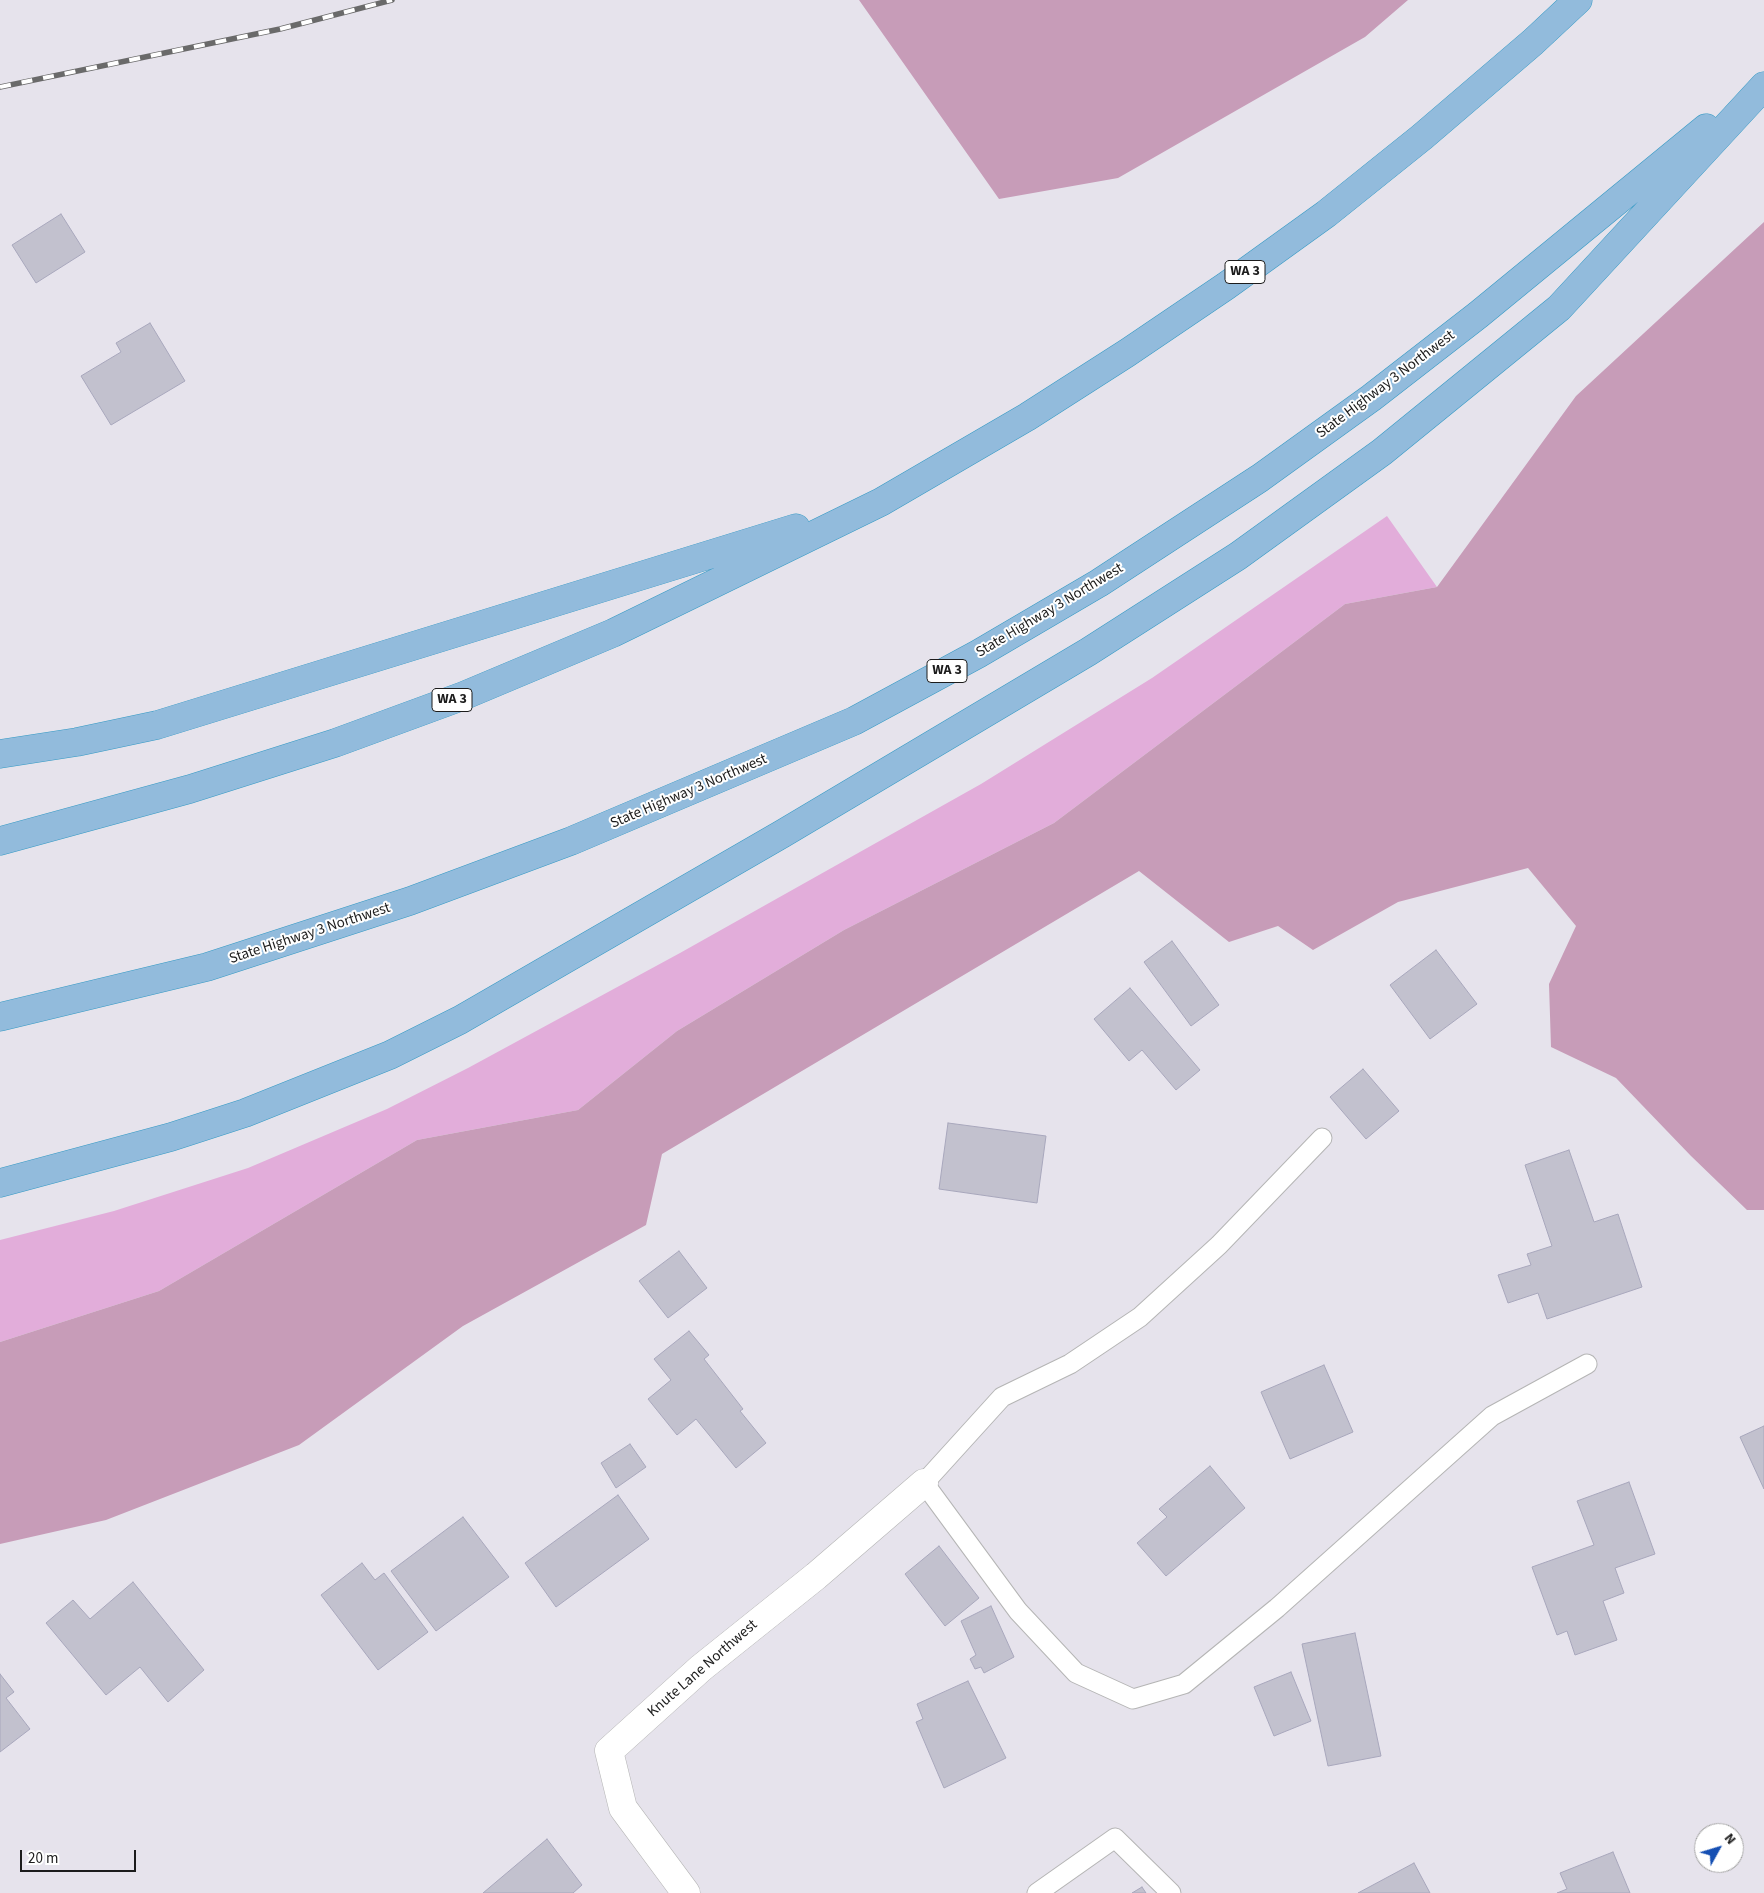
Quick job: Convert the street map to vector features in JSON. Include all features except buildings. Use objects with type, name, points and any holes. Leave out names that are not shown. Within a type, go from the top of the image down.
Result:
[{"type":"highway","name":"WA 3","points":[[0,841],[190,790],[334,743],[464,696],[612,633],[881,502],[1027,416],[1127,353],[1226,286],[1326,214],[1422,137],[1533,42],[1578,0]]},
{"type":"highway","name":"State Highway 3 Northwest","points":[[0,1017],[207,967],[410,901],[571,841],[854,721],[978,654],[1099,583],[1260,478],[1371,398],[1478,315],[1764,80]]},
{"type":"highway","points":[[0,1182],[171,1138],[245,1113],[390,1055],[460,1020],[773,839],[1088,652],[1238,556],[1382,452],[1559,308],[1764,86]]},
{"type":"highway","points":[[0,754],[77,742],[157,725],[881,502]]},
{"type":"street","name":"Knute Lane Northwest","points":[[686,1893],[623,1808],[609,1751],[701,1668],[816,1576],[924,1483]]},
{"type":"lane","points":[[1322,1138],[1218,1245],[1140,1317],[1070,1364],[1002,1397],[924,1483],[1018,1611],[1076,1673],[1133,1699],[1184,1684],[1277,1608],[1492,1416],[1587,1364]]},
{"type":"lane","points":[[1037,1893],[1115,1838],[1171,1893]]},
{"type":"shaded area","points":[[859,0],[1408,0],[1365,37],[1118,178],[999,199]]},
{"type":"shaded area","points":[[1764,222],[1764,1210],[1747,1210],[1691,1156],[1616,1078],[1551,1047],[1549,984],[1576,926],[1528,868],[1398,902],[1313,950],[1278,926],[1229,942],[1139,871],[662,1154],[646,1225],[463,1326],[299,1445],[106,1520],[0,1544],[0,1342],[159,1291],[417,1140],[578,1110],[677,1031],[844,930],[1054,823],[1345,604],[1437,587],[1576,396]]},
{"type":"shaded area","points":[[1387,516],[1437,587],[1345,604],[1054,823],[844,930],[677,1031],[578,1110],[417,1140],[159,1291],[0,1342],[0,1240],[114,1211],[248,1168],[387,1109],[468,1068],[680,953],[981,784],[1152,678]]},
{"type":"railway","points":[[0,87],[280,29],[392,0]]}]
